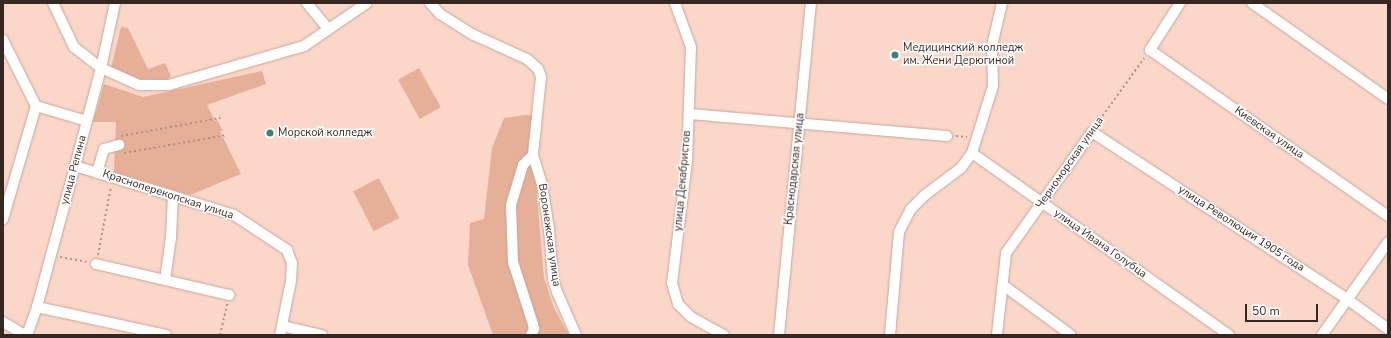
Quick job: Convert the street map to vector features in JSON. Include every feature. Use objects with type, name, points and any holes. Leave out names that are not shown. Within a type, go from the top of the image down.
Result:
[{"type":"street","points":[[53,3],[74,47],[101,68],[139,85],[169,85],[304,46],[367,3]]},
{"type":"street","name":"улица Репина","points":[[26,335],[37,307],[75,166],[101,68],[115,3]]},
{"type":"street","points":[[307,3],[328,29]]},
{"type":"street","name":"Воронежская улица","points":[[430,3],[440,14],[474,35],[526,59],[538,68],[541,77],[533,155],[542,184],[549,229],[553,279],[557,292],[576,335]]},
{"type":"street","name":"улица Декабристов","points":[[675,3],[691,48],[687,161],[672,283],[678,304],[691,317],[724,335]]},
{"type":"street","name":"Краснодарская улица","points":[[779,335],[811,3]]},
{"type":"street","points":[[890,335],[899,232],[910,210],[926,195],[961,168],[972,154],[993,86],[992,46],[1002,3]]},
{"type":"street","points":[[1150,50],[1180,3]]},
{"type":"street","points":[[1252,3],[1388,100]]},
{"type":"street","points":[[3,40],[36,106],[3,219]]},
{"type":"street","name":"Киевская улица","points":[[1150,50],[1388,216]]},
{"type":"street","points":[[36,106],[87,120]]},
{"type":"street","points":[[689,114],[947,136]]},
{"type":"street","name":"Черноморская улица","points":[[997,335],[1006,253],[1092,132]]},
{"type":"street","name":"улица Революции 1905 года","points":[[1092,132],[1347,299],[1388,329]]},
{"type":"street","points":[[97,172],[104,149],[118,146]]},
{"type":"street","name":"улица Ивана Голубца","points":[[972,154],[1229,335]]},
{"type":"street","points":[[531,335],[534,329],[533,324],[513,262],[511,204],[523,165],[533,155]]},
{"type":"street","name":"Красноперекопская улица","points":[[75,166],[234,215],[287,250],[292,263],[291,281],[281,331]]},
{"type":"street","points":[[165,280],[171,238],[173,196]]},
{"type":"street","points":[[1322,335],[1388,242]]},
{"type":"street","points":[[96,264],[229,295]]},
{"type":"street","points":[[1003,285],[1071,335]]},
{"type":"street","points":[[37,307],[166,335]]},
{"type":"street","points":[[3,322],[26,335]]},
{"type":"street","points":[[281,331],[322,335]]},
{"type":"path","name":"Черноморская улица","points":[[1092,132],[1150,50]]},
{"type":"path","points":[[118,146],[220,118]]},
{"type":"path","points":[[118,146],[226,134]]},
{"type":"path","points":[[947,136],[978,138]]},
{"type":"path","points":[[51,255],[96,264],[112,177]]},
{"type":"path","points":[[220,335],[229,295]]},
{"type":"shaded area","points":[[121,27],[128,28],[148,69],[165,63],[171,76],[166,80],[139,79],[111,68]]},
{"type":"shaded area","points":[[419,68],[441,107],[420,119],[398,80]]},
{"type":"shaded area","points":[[262,71],[266,84],[207,105],[215,121],[217,120],[223,131],[220,131],[241,174],[190,195],[114,172],[116,122],[93,122],[104,84],[143,97]]},
{"type":"shaded area","points":[[526,115],[534,116],[537,196],[544,278],[554,308],[569,335],[493,335],[468,265],[470,223],[484,219],[492,148],[504,118]]},
{"type":"shaded area","points":[[379,178],[399,218],[374,231],[353,191]]},
{"type":"place","name":"Медицинский колледж им. Жени Дерюгиной","points":[[895,55]]},
{"type":"place","name":"Морской колледж","points":[[270,133]]}]
